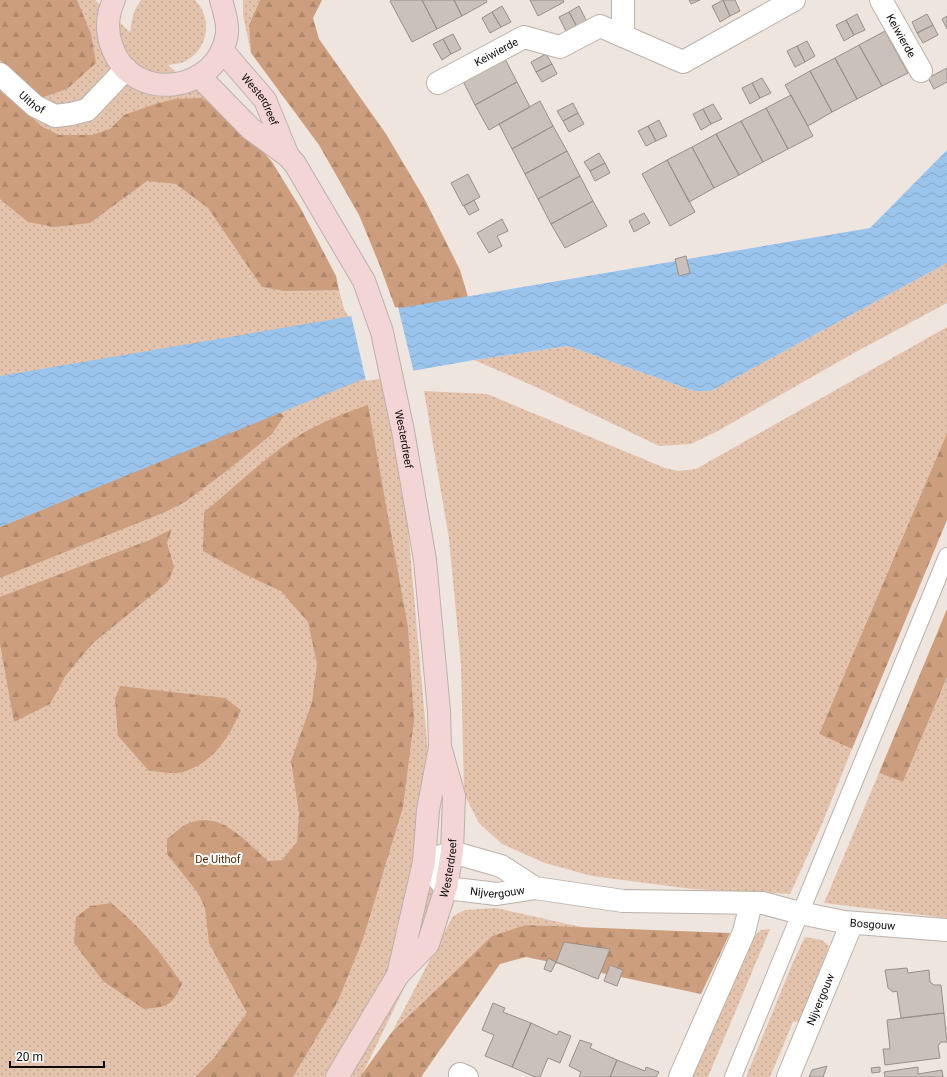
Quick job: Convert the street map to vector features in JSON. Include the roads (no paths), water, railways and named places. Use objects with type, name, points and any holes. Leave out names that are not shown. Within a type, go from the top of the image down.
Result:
[{"type":"main road","points":[[113,0],[108,19],[108,37],[114,54],[126,69],[138,78],[153,84],[169,86],[185,83],[199,76],[212,65],[222,50],[227,33],[226,15],[221,0]]},
{"type":"main road","name":"Westerdreef","points":[[222,50],[265,100],[288,156]]},
{"type":"main road","name":"Westerdreef","points":[[199,76],[251,129],[288,156],[295,164],[364,282],[382,332],[403,430],[425,560],[439,710],[440,747],[428,810],[424,862],[398,975]]},
{"type":"main road","name":"Westerdreef","points":[[337,1077],[398,975],[428,944],[446,888],[452,852],[454,796],[440,747]]},
{"type":"street","points":[[623,0],[623,36]]},
{"type":"street","name":"Keiwierde","points":[[438,83],[524,37],[560,47],[600,26],[683,62],[794,0]]},
{"type":"street","name":"Keiwierde","points":[[881,0],[921,71]]},
{"type":"street","name":"Uithof","points":[[0,74],[35,106],[56,116],[87,110],[126,69]]},
{"type":"street","points":[[446,888],[424,862],[452,852]]},
{"type":"street","name":"Nijvergouw","points":[[452,852],[501,866],[535,888]]},
{"type":"street","name":"Nijvergouw","points":[[446,888],[497,894],[535,888],[623,901],[751,903],[764,904],[800,913]]},
{"type":"street","points":[[680,1077],[744,932],[751,903]]},
{"type":"street","name":"Bosgouw","points":[[800,913],[852,923],[947,930]]},
{"type":"street","name":"Nijvergouw","points":[[788,1077],[852,923]]},
{"type":"lane","points":[[733,1077],[947,556]]},
{"type":"water","points":[[947,150],[947,263],[711,391],[694,391],[568,346],[474,360],[361,380],[0,527],[0,376],[870,228]]},
{"type":"park label","name":"De Uithof","points":[[218,859]]}]
